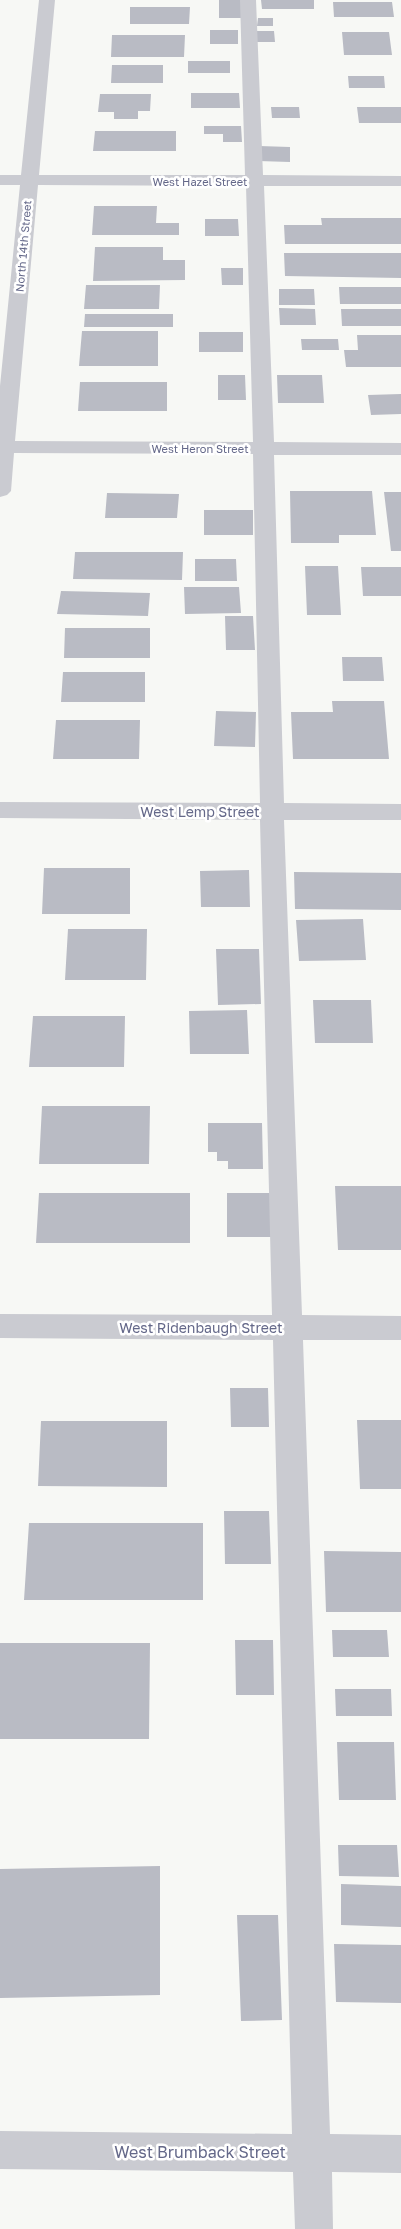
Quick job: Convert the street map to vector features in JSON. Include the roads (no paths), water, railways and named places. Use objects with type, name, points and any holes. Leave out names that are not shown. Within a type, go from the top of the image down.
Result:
[{"type":"street","name":"North 14th Street","points":[[0,491],[2,447],[47,0]]},
{"type":"street","points":[[248,0],[263,448],[314,2229]]},
{"type":"street","name":"West Hazel Street","points":[[0,180],[401,181]]},
{"type":"street","name":"West Heron Street","points":[[2,447],[401,449]]},
{"type":"street","name":"West Lemp Street","points":[[0,810],[401,812]]},
{"type":"street","name":"West Ridenbaugh Street","points":[[0,1326],[401,1328]]},
{"type":"street","name":"West Brumback Street","points":[[0,2150],[401,2154]]}]
